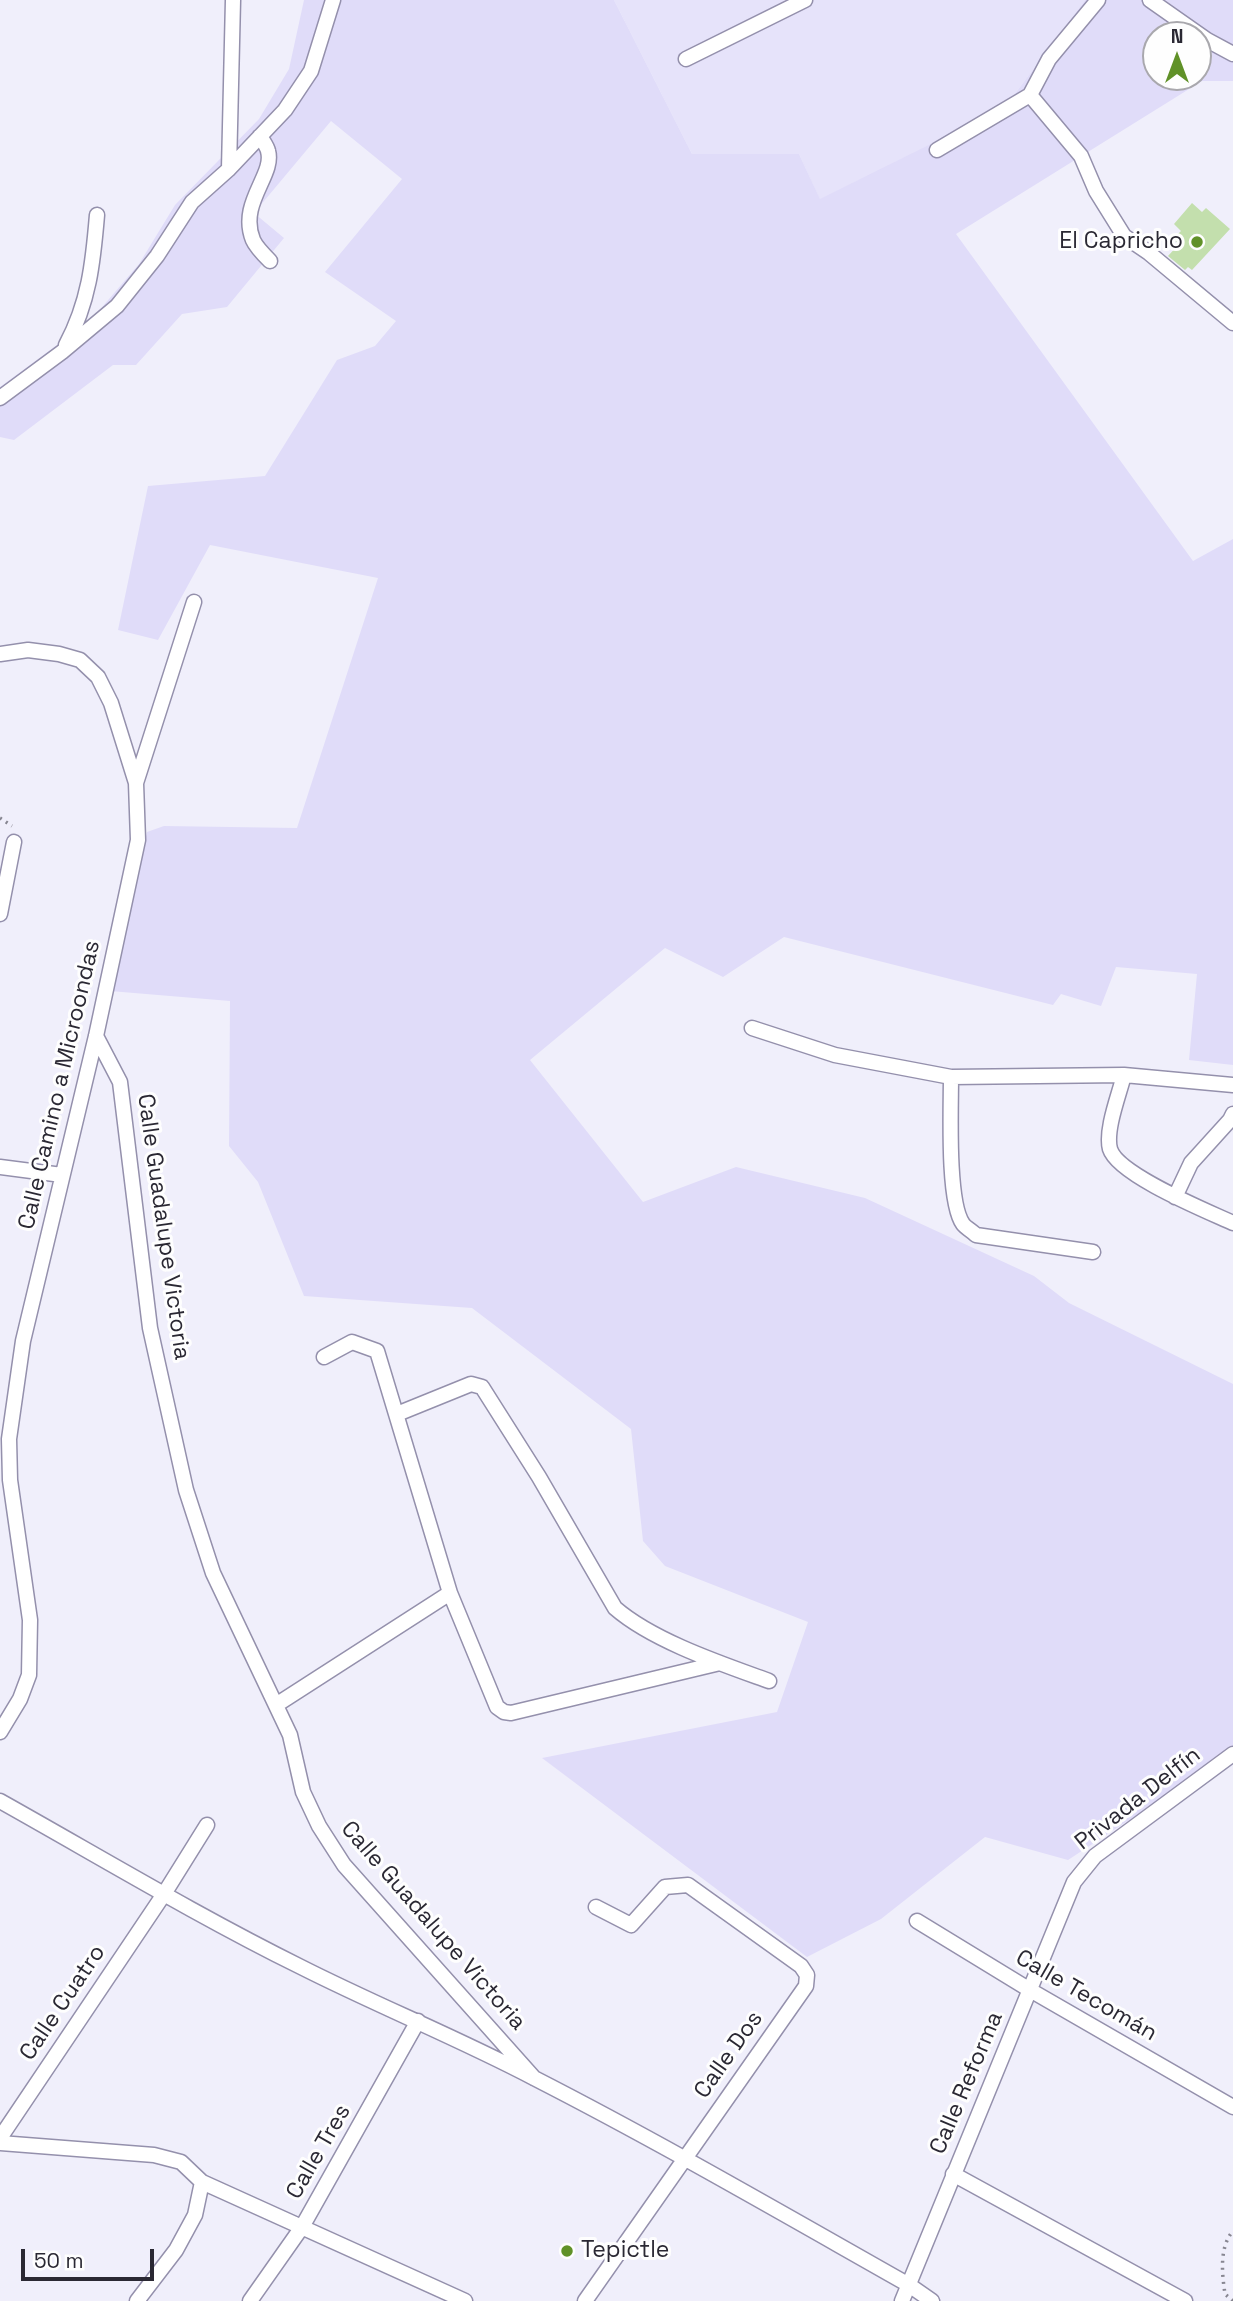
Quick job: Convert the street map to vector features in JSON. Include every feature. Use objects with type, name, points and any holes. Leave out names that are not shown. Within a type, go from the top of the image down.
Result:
[{"type":"street","points":[[229,169],[233,0]]},
{"type":"street","points":[[0,398],[62,352],[117,306],[157,256],[192,202],[229,169],[285,110],[311,71],[332,0]]},
{"type":"street","points":[[686,59],[805,0]]},
{"type":"street","points":[[937,150],[1030,95],[1049,59],[1098,0]]},
{"type":"street","points":[[1150,0],[1207,40],[1233,54]]},
{"type":"street","points":[[1030,95],[1081,156],[1096,191],[1124,236],[1149,253],[1233,323]]},
{"type":"street","points":[[260,136],[269,152],[248,218],[253,241],[270,261]]},
{"type":"street","points":[[62,352],[80,319],[89,287],[97,215]]},
{"type":"street","points":[[136,783],[194,602]]},
{"type":"street","name":"Calle Camino a Microondas","points":[[0,654],[28,650],[59,654],[80,660],[98,677],[111,704],[136,783],[138,840],[96,1036],[23,1341],[9,1439],[13,1513],[30,1620],[29,1675],[20,1699],[0,1732]]},
{"type":"street","points":[[0,914],[14,842]]},
{"type":"street","points":[[752,1028],[835,1055],[951,1077],[1124,1075],[1233,1085]]},
{"type":"street","name":"Calle Guadalupe Victoria","points":[[96,1036],[120,1082],[150,1328],[186,1490],[213,1573],[290,1735],[303,1792],[318,1826],[344,1865],[534,2078]]},
{"type":"street","points":[[1124,1075],[1109,1132],[1114,1158],[1175,1197],[1233,1223]]},
{"type":"street","points":[[951,1077],[953,1169],[956,1203],[963,1223],[976,1235],[1093,1252]]},
{"type":"street","points":[[1175,1197],[1191,1163],[1233,1114]]},
{"type":"street","points":[[0,1167],[62,1175]]},
{"type":"street","points":[[324,1357],[352,1342],[376,1351],[450,1593],[497,1707],[511,1713],[720,1663]]},
{"type":"street","points":[[397,1414],[471,1384],[482,1387],[539,1477],[615,1608],[657,1634],[720,1663],[769,1681]]},
{"type":"street","points":[[276,1704],[450,1593]]},
{"type":"street","name":"Privada Delfín","points":[[1074,1882],[1095,1856],[1233,1755]]},
{"type":"street","name":"Calle Guadalupe Victoria","points":[[0,1801],[164,1894],[304,1968],[534,2078],[684,2158],[909,2285],[932,2301]]},
{"type":"street","name":"Calle Cuatro","points":[[0,2141],[164,1894],[206,1825]]},
{"type":"street","name":"Calle Reforma","points":[[902,2301],[1074,1882]]},
{"type":"street","name":"Calle Dos","points":[[585,2301],[806,1986],[807,1975],[802,1966],[688,1885],[665,1887],[631,1925],[596,1908]]},
{"type":"street","name":"Calle Tecomán","points":[[917,1921],[1030,1990],[1233,2107]]},
{"type":"street","name":"Calle Tres","points":[[250,2301],[302,2227],[418,2021]]},
{"type":"street","points":[[0,2141],[153,2155],[181,2162],[202,2182],[465,2301]]},
{"type":"street","points":[[953,2174],[1185,2301]]},
{"type":"street","points":[[137,2301],[176,2250],[195,2215],[202,2182]]},
{"type":"path","points":[[1233,2231],[1225,2241],[1223,2266],[1225,2294],[1233,2301]]},
{"type":"shaded area","points":[[304,0],[614,0],[692,154],[799,154],[820,199],[1005,107],[1085,0],[1233,0],[1233,81],[1212,81],[1212,21],[1142,21],[1142,91],[1186,91],[956,234],[1193,561],[1233,539],[1233,1065],[1189,1060],[1197,974],[1116,967],[1101,1006],[1061,994],[1053,1005],[784,937],[723,977],[665,948],[530,1060],[643,1202],[736,1167],[865,1198],[1034,1276],[1069,1303],[1233,1384],[1233,1748],[1068,1860],[985,1837],[881,1919],[807,1957],[542,1758],[777,1712],[808,1622],[665,1566],[643,1541],[631,1429],[472,1308],[304,1296],[258,1182],[229,1146],[230,1001],[110,991],[147,832],[164,826],[297,828],[378,578],[210,545],[158,640],[118,630],[148,486],[265,476],[337,360],[375,346],[396,321],[325,272],[402,179],[331,121],[254,213],[284,238],[227,307],[182,314],[136,365],[113,365],[14,440],[0,437],[0,387],[91,320],[139,264],[175,205],[259,119],[289,69]]},
{"type":"shaded area","points":[[614,0],[1085,0],[1005,107],[820,200],[799,154],[692,154]]},
{"type":"building","name":"El Capricho","points":[[1192,203],[1202,212],[1206,208],[1230,229],[1192,270],[1188,267],[1185,270],[1168,256],[1179,244],[1173,239],[1181,231],[1174,224]]},
{"type":"place","name":"El Capricho","points":[[1197,242]]},
{"type":"place","name":"Tepictle","points":[[567,2251]]}]
